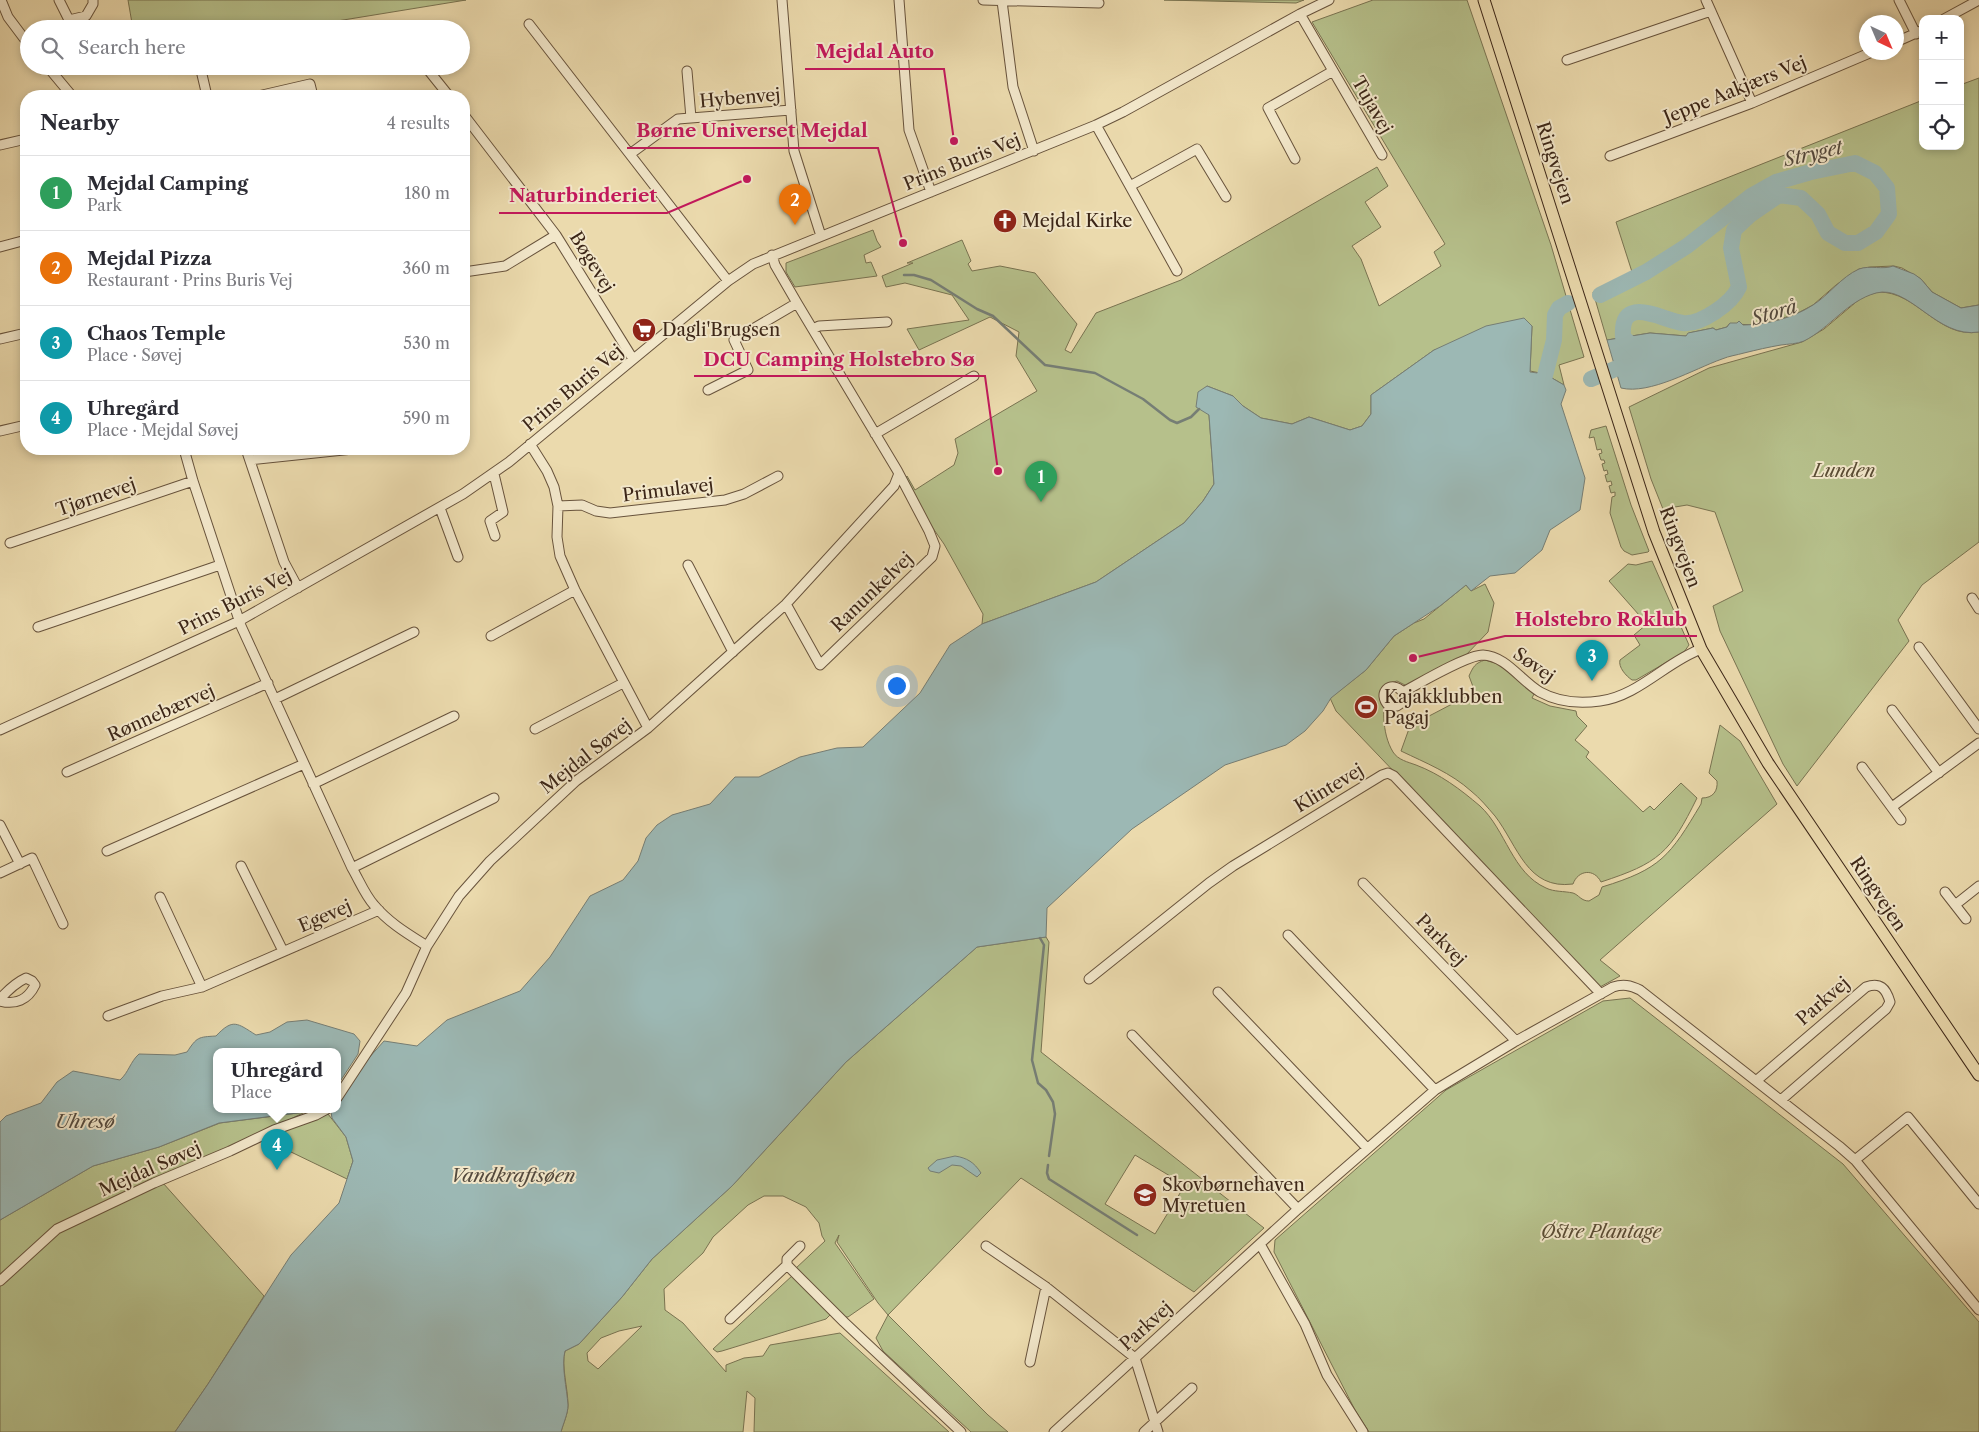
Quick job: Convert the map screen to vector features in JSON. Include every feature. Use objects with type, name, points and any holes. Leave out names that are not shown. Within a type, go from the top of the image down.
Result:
[{"type":"main road","name":"Ringvejen","points":[[1484,0],[1654,532],[1701,649],[1768,763],[1979,1075]]},
{"type":"street","points":[[1,0],[8,17],[20,33]]},
{"type":"street","points":[[59,0],[69,20],[86,16],[93,4],[93,0]]},
{"type":"street","points":[[782,0],[794,151],[821,236]]},
{"type":"street","points":[[900,0],[908,130],[931,192]]},
{"type":"street","points":[[983,0],[1099,4]]},
{"type":"street","name":"Prins Buris Vej","points":[[0,730],[239,621],[440,508],[494,474],[728,281],[753,264],[1096,125],[1124,112],[1300,14],[1329,0]]},
{"type":"street","points":[[1706,0],[1752,103]]},
{"type":"street","points":[[1899,0],[1919,32],[1904,39]]},
{"type":"street","points":[[1951,15],[1978,0]]},
{"type":"street","points":[[1002,1],[1013,87],[1034,151]]},
{"type":"street","points":[[1567,60],[1711,11]]},
{"type":"street","name":"Tujavej","points":[[1300,14],[1382,155]]},
{"type":"street","points":[[529,24],[728,281]]},
{"type":"street","name":"Jeppe Aakjærs Vej","points":[[1610,156],[1752,103],[1859,58]]},
{"type":"street","name":"Tujavej","points":[[1296,159],[1268,108],[1333,71]]},
{"type":"street","name":"Hybenvej","points":[[687,72],[691,118]]},
{"type":"street","points":[[54,75],[67,90]]},
{"type":"street","points":[[202,75],[206,90]]},
{"type":"street","points":[[432,75],[444,90]]},
{"type":"street","points":[[284,90],[310,84],[312,90]]},
{"type":"street","name":"Hybenvej","points":[[630,154],[678,119],[791,110]]},
{"type":"street","name":"Bøgevej","points":[[470,123],[556,235],[633,359]]},
{"type":"street","points":[[1096,125],[1177,270]]},
{"type":"street","points":[[0,146],[20,141]]},
{"type":"street","points":[[1130,186],[1196,149],[1226,197]]},
{"type":"street","points":[[470,271],[505,266],[556,235]]},
{"type":"street","points":[[0,246],[20,241]]},
{"type":"street","points":[[772,255],[775,265],[796,303],[875,434],[898,476]]},
{"type":"street","points":[[708,390],[748,370],[734,340],[796,303]]},
{"type":"street","points":[[813,329],[819,326],[886,322]]},
{"type":"street","points":[[0,339],[20,334]]},
{"type":"street","points":[[875,434],[974,376]]},
{"type":"street","points":[[0,431],[20,426]]},
{"type":"street","points":[[530,444],[547,471],[554,487],[558,506],[557,536],[560,556],[575,590],[648,728]]},
{"type":"street","points":[[186,455],[239,621],[352,868],[373,904],[407,934],[427,946]]},
{"type":"street","points":[[248,455],[284,562],[298,588]]},
{"type":"street","points":[[250,460],[297,455]]},
{"type":"street","points":[[494,474],[503,512],[490,521],[495,536]]},
{"type":"street","name":"Primulavej","points":[[558,506],[582,505],[596,511],[610,513],[725,500],[744,494],[778,476]]},
{"type":"street","name":"Mejdal Søvej","points":[[341,1092],[406,993],[427,946],[459,896],[490,861],[576,781],[648,728],[786,604],[894,486],[898,476]]},
{"type":"street","name":"Ranunkelvej","points":[[786,604],[820,665],[932,557],[935,546],[930,531],[898,476]]},
{"type":"street","name":"Tjørnevej","points":[[10,544],[193,481]]},
{"type":"street","points":[[440,508],[458,557]]},
{"type":"street","points":[[38,627],[220,565]]},
{"type":"street","points":[[688,565],[733,652]]},
{"type":"street","points":[[491,636],[575,590]]},
{"type":"street","points":[[1972,598],[1979,609]]},
{"type":"street","points":[[275,699],[414,632]]},
{"type":"street","points":[[1918,647],[1979,729]]},
{"type":"street","name":"Søvej","points":[[1403,692],[1469,659],[1481,655],[1492,657],[1504,663],[1539,692],[1551,697],[1565,701],[1600,701],[1621,695],[1701,649]]},
{"type":"street","name":"Rønnebærvej","points":[[67,772],[268,683]]},
{"type":"street","points":[[535,729],[624,683]]},
{"type":"street","points":[[1892,710],[1939,773]]},
{"type":"street","points":[[313,784],[454,716]]},
{"type":"street","points":[[1892,807],[1979,743]]},
{"type":"street","points":[[107,851],[304,764]]},
{"type":"street","points":[[1862,767],[1901,820]]},
{"type":"street","name":"Klintevej","points":[[1089,979],[1233,866],[1388,773],[1401,783],[1601,994]]},
{"type":"street","points":[[352,868],[494,798]]},
{"type":"street","points":[[0,825],[20,864]]},
{"type":"street","points":[[0,873],[32,858],[63,924]]},
{"type":"street","name":"Egevej","points":[[241,866],[283,952]]},
{"type":"street","name":"Parkvej","points":[[1363,883],[1516,1041]]},
{"type":"street","points":[[1955,905],[1979,886]]},
{"type":"street","points":[[1945,892],[1966,919]]},
{"type":"street","points":[[160,897],[202,987]]},
{"type":"street","name":"Egevej","points":[[108,1016],[162,996],[202,987],[379,910]]},
{"type":"street","points":[[1288,935],[1435,1090]]},
{"type":"street","name":"Parkvej","points":[[1054,1432],[1298,1209],[1435,1090],[1516,1041],[1622,984],[1640,990],[1781,1100],[1854,1160],[1979,1310]]},
{"type":"street","name":"Parkvej","points":[[1756,1081],[1866,987],[1874,984],[1882,987],[1888,994],[1890,1002],[1886,1009],[1781,1100]]},
{"type":"street","points":[[1218,992],[1367,1148]]},
{"type":"street","points":[[1132,1035],[1298,1209]]},
{"type":"street","name":"Mejdal Søvej","points":[[0,1281],[57,1229],[274,1130],[320,1113]]},
{"type":"street","points":[[1854,1160],[1908,1117],[1979,1204]]},
{"type":"street","points":[[1260,1244],[1305,1324],[1327,1375],[1363,1432]]},
{"type":"street","points":[[800,1246],[787,1259],[787,1265],[844,1322],[961,1432]]},
{"type":"street","points":[[986,1246],[1046,1287],[1135,1358],[1158,1432]]},
{"type":"street","points":[[730,1319],[787,1265]]},
{"type":"street","points":[[1030,1362],[1046,1287]]},
{"type":"street","points":[[1144,1432],[1192,1388]]},
{"type":"green space","points":[[128,0],[466,0],[343,20],[131,20]]},
{"type":"green space","points":[[1164,0],[1304,0],[1296,3]]},
{"type":"green space","points":[[1373,0],[1467,0],[1551,245],[1584,357],[1559,365],[1564,385],[1545,374],[1530,371],[1532,326],[1434,350],[1371,395],[1371,414],[1362,426],[1350,430],[1309,417],[1292,424],[1261,418],[1243,406],[1233,396],[1207,386],[1202,391],[1204,410],[1209,415],[1214,484],[1203,501],[1184,523],[1096,582],[982,624],[983,614],[944,544],[923,514],[904,480],[907,476],[915,490],[954,465],[958,453],[955,439],[1037,391],[1016,356],[1019,332],[990,317],[919,350],[907,329],[969,320],[952,295],[905,283],[886,287],[882,276],[913,263],[907,263],[962,240],[971,261],[968,264],[972,271],[1000,266],[1035,273],[1077,324],[1065,350],[1071,353],[1096,313],[1181,280],[1377,167],[1388,186],[1365,202],[1381,227],[1352,246],[1361,259],[1379,306],[1441,266],[1434,252],[1445,244],[1312,22]]},
{"type":"green space","points":[[1979,78],[1979,305],[1961,308],[1932,292],[1921,279],[1902,268],[1894,266],[1870,267],[1859,269],[1836,285],[1813,305],[1796,314],[1761,325],[1729,324],[1727,327],[1689,333],[1686,336],[1650,333],[1607,340],[1593,292],[1633,275],[1616,222],[1919,102],[1919,150],[1964,150],[1964,84]]},
{"type":"green space","points":[[873,230],[881,247],[864,255],[866,263],[871,262],[877,276],[795,287],[786,272],[786,263]]},
{"type":"green space","name":"Lunden","points":[[1878,292],[1892,294],[1904,299],[1951,329],[1964,332],[1979,332],[1979,542],[1922,585],[1898,620],[1909,641],[1797,786],[1783,764],[1720,631],[1713,606],[1743,591],[1715,512],[1687,505],[1663,509],[1651,479],[1629,407],[1709,368],[1802,342],[1824,329],[1862,297]]},
{"type":"green space","points":[[1606,426],[1648,552],[1632,555],[1621,547],[1610,513],[1612,497],[1615,496],[1615,492],[1611,493],[1609,486],[1612,485],[1611,481],[1607,482],[1605,475],[1608,474],[1607,470],[1604,471],[1602,464],[1605,463],[1604,460],[1601,460],[1599,454],[1602,453],[1601,449],[1597,450],[1594,437],[1589,438],[1591,430]]},
{"type":"green space","points":[[1652,561],[1689,645],[1684,652],[1636,680],[1632,680],[1620,666],[1620,660],[1640,645],[1634,635],[1647,624],[1609,581],[1628,564],[1636,565]]},
{"type":"green space","points":[[1485,584],[1494,603],[1488,632],[1465,656],[1407,686],[1397,681],[1386,684],[1384,710],[1386,736],[1393,752],[1398,757],[1442,777],[1480,806],[1489,816],[1517,862],[1534,881],[1546,888],[1573,893],[1589,901],[1599,895],[1602,887],[1638,874],[1662,858],[1681,836],[1701,804],[1702,798],[1709,797],[1716,791],[1717,781],[1709,773],[1720,725],[1740,741],[1777,804],[1600,960],[1620,976],[1600,987],[1336,711],[1330,698],[1366,670],[1394,636],[1424,619],[1466,585],[1471,591]]},
{"type":"green space","points":[[1485,660],[1498,664],[1535,692],[1532,698],[1550,706],[1576,711],[1577,716],[1587,726],[1575,740],[1589,752],[1586,757],[1643,812],[1650,806],[1654,810],[1681,783],[1697,798],[1679,832],[1661,854],[1637,869],[1601,882],[1594,874],[1586,872],[1575,879],[1573,884],[1557,884],[1545,880],[1525,864],[1495,816],[1474,794],[1447,774],[1401,751],[1410,726],[1475,692],[1469,676],[1479,662]]},
{"type":"green space","points":[[1046,937],[1049,942],[1041,1052],[1264,1228],[1194,1292],[1021,1178],[888,1315],[837,1242],[839,1235],[835,1243],[874,1299],[848,1317],[843,1317],[795,1269],[825,1241],[819,1223],[806,1207],[783,1196],[764,1196],[748,1205],[713,1237],[703,1253],[664,1289],[665,1310],[683,1323],[726,1372],[726,1365],[744,1358],[763,1356],[770,1345],[840,1333],[949,1432],[754,1432],[755,1398],[747,1391],[743,1432],[561,1432],[568,1405],[564,1363],[565,1351],[579,1344],[622,1297],[652,1259],[732,1186],[846,1062],[977,947]],"holes":[[[1135,1155],[1185,1185],[1155,1234],[1105,1204]],[[642,1326],[598,1369],[588,1361],[587,1353],[601,1338],[619,1331]]]},
{"type":"green space","name":"Østre Plantage","points":[[1630,998],[1843,1164],[1979,1322],[1979,1432],[1369,1432],[1355,1410],[1274,1252],[1275,1240],[1446,1090],[1603,1001]]},
{"type":"green space","points":[[303,1113],[232,1148],[55,1225],[0,1275],[0,1220],[93,1166],[159,1147],[220,1123]]},
{"type":"green space","points":[[328,1114],[346,1137],[353,1161],[347,1179],[262,1138]]},
{"type":"green space","points":[[163,1183],[264,1296],[208,1384],[175,1432],[0,1432],[0,1286],[60,1231]]},
{"type":"green space","points":[[793,1275],[831,1314],[826,1319],[722,1351],[717,1352],[713,1349]]},
{"type":"green space","points":[[888,1315],[988,1415],[1008,1432],[971,1432],[883,1351],[876,1338]]},
{"type":"water","points":[[1893,266],[1914,274],[1932,292],[1961,308],[1979,305],[1979,332],[1964,332],[1950,328],[1900,296],[1888,292],[1876,293],[1847,308],[1813,336],[1804,341],[1727,357],[1658,385],[1633,389],[1621,388],[1607,340],[1650,333],[1686,336],[1688,333],[1727,327],[1730,323],[1737,323],[1739,321],[1743,325],[1779,320],[1797,314],[1813,305],[1846,277],[1859,269]]},
{"type":"water","name":"Vandkraftsøen","points":[[1524,318],[1532,326],[1530,372],[1545,374],[1564,385],[1566,390],[1561,404],[1585,478],[1580,510],[1550,530],[1542,550],[1515,573],[1490,576],[1471,591],[1466,585],[1440,606],[1394,636],[1366,670],[1331,698],[1323,711],[1305,731],[1286,745],[1225,765],[1132,829],[1047,908],[1046,937],[977,947],[846,1062],[732,1186],[652,1259],[622,1297],[579,1344],[565,1351],[564,1370],[568,1405],[561,1432],[175,1432],[291,1255],[339,1203],[353,1161],[346,1137],[332,1118],[331,1113],[341,1113],[341,1099],[367,1060],[384,1041],[417,1046],[447,1020],[520,991],[550,957],[590,896],[623,880],[638,861],[646,838],[657,825],[672,815],[710,804],[735,777],[759,777],[800,757],[837,748],[863,747],[920,693],[950,645],[982,624],[1096,582],[1184,523],[1203,501],[1214,484],[1209,415],[1196,407],[1198,392],[1207,386],[1233,396],[1243,406],[1261,418],[1292,424],[1309,417],[1350,430],[1362,426],[1371,414],[1371,395],[1434,350],[1486,326]]},
{"type":"water","name":"Uhresø","points":[[307,1020],[354,1034],[360,1041],[358,1054],[341,1080],[341,1048],[213,1048],[213,1113],[297,1113],[219,1123],[159,1147],[93,1166],[0,1220],[0,1122],[6,1116],[41,1103],[57,1082],[73,1071],[120,1080],[139,1054],[175,1055],[187,1052],[198,1039],[216,1036],[222,1030],[235,1024],[256,1035],[270,1032],[287,1022]]},
{"type":"water","points":[[955,1156],[970,1161],[981,1173],[977,1177],[961,1166],[952,1165],[939,1173],[930,1171],[928,1168],[937,1160]]},
{"type":"waterway","name":"Stryget","points":[[1600,295],[1646,272],[1687,246],[1751,196],[1776,182],[1811,172],[1855,163],[1875,173],[1887,188],[1889,214],[1876,232],[1858,243],[1845,243],[1828,233],[1818,214],[1801,198],[1779,195],[1750,215],[1734,230],[1731,248],[1739,287],[1730,300],[1707,317],[1690,323],[1674,321],[1644,312],[1635,312],[1628,316],[1624,324],[1623,337],[1639,353]]},
{"type":"waterway","points":[[904,275],[914,275],[931,280],[977,309],[993,316],[1045,365],[1095,373],[1143,399],[1170,420],[1177,423],[1191,417],[1199,409]]},
{"type":"waterway","points":[[1540,395],[1554,340],[1555,315],[1559,308],[1568,303]]},
{"type":"waterway","name":"Storå","points":[[1591,379],[1615,369],[1636,366]]},
{"type":"waterway","points":[[1040,938],[1044,945],[1032,1060],[1038,1083],[1046,1090],[1053,1102],[1055,1114],[1049,1156]]},
{"type":"waterway","points":[[1048,1165],[1047,1173],[1049,1179],[1137,1235]]},
{"type":"place","name":"Mejdal Auto","points":[[954,141]]},
{"type":"place","name":"Naturbinderiet","points":[[747,179]]},
{"type":"place","name":"Mejdal Kirke","points":[[1005,221]]},
{"type":"place","name":"Mejdal Pizza","points":[[795,225]]},
{"type":"place","name":"Børne Universet Mejdal","points":[[903,243]]},
{"type":"place","name":"Dagli'Brugsen","points":[[644,330]]},
{"type":"place","name":"DCU Camping Holstebro Sø","points":[[998,471]]},
{"type":"place","name":"Mejdal Camping","points":[[1041,502]]},
{"type":"place","name":"Holstebro Roklub","points":[[1413,658]]},
{"type":"place","name":"Chaos Temple","points":[[1592,681]]},
{"type":"place","name":"Kajakklubben Pagaj","points":[[1366,707]]},
{"type":"place","name":"Uhregård","points":[[277,1170]]},
{"type":"place","name":"Skovbørnehaven Myretuen","points":[[1145,1195]]}]
